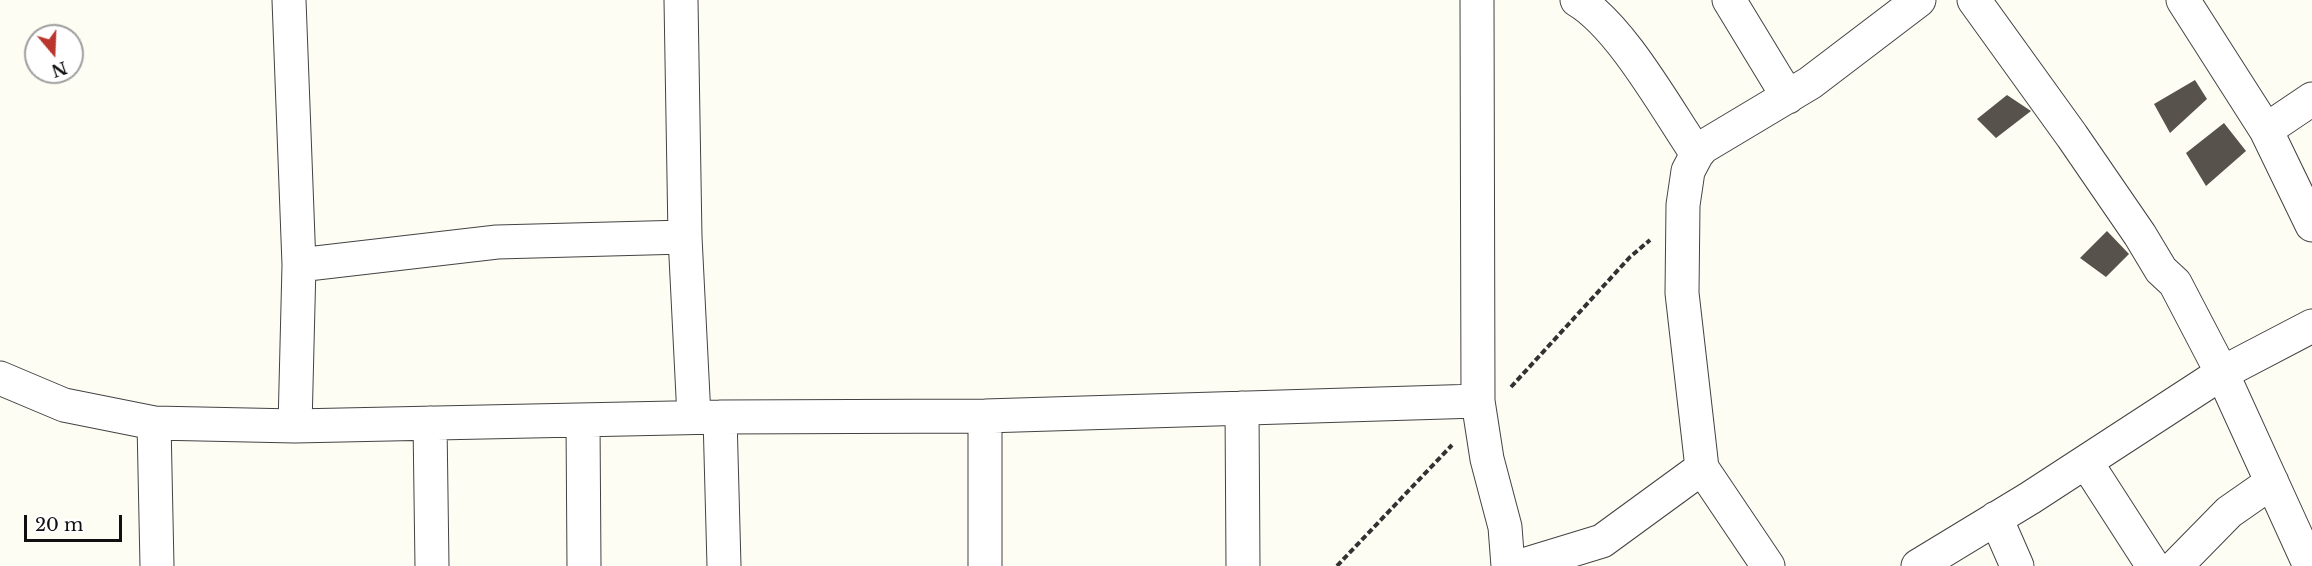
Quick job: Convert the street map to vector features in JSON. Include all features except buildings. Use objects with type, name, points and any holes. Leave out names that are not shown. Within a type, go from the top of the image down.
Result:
[{"type":"street","points":[[289,0],[299,265],[295,426]]},
{"type":"street","points":[[681,0],[685,237],[724,566]]},
{"type":"street","points":[[1477,0],[1478,401],[1487,459],[1504,527],[1508,566]]},
{"type":"street","points":[[1577,0],[1588,7],[1624,45],[1697,154]]},
{"type":"street","points":[[1729,0],[1788,97]]},
{"type":"street","points":[[1768,566],[1702,468],[1682,293],[1683,205],[1688,171],[1703,147],[1810,83],[1919,0]]},
{"type":"street","points":[[1974,0],[2109,190],[2161,270],[2175,283],[2222,373],[2310,566]]},
{"type":"street","points":[[2183,0],[2266,130],[2312,225]]},
{"type":"street","points":[[2266,130],[2312,99]]},
{"type":"street","points":[[299,265],[497,242],[685,237]]},
{"type":"street","points":[[1918,566],[2086,462],[2222,373],[2312,326]]},
{"type":"street","points":[[2239,410],[2262,354]]},
{"type":"street","points":[[0,378],[64,405],[154,423],[295,426],[707,417],[985,416],[1478,401]]},
{"type":"street","points":[[1242,408],[1244,566]]},
{"type":"street","points":[[985,416],[985,566]]},
{"type":"street","points":[[583,420],[584,566]]},
{"type":"street","points":[[154,423],[157,566]]},
{"type":"street","points":[[430,423],[432,566]]},
{"type":"street","points":[[2086,462],[2153,566]]},
{"type":"street","points":[[1520,566],[1602,541],[1702,468]]},
{"type":"street","points":[[2176,566],[2229,512],[2272,482]]},
{"type":"street","points":[[1996,518],[2017,566]]}]
